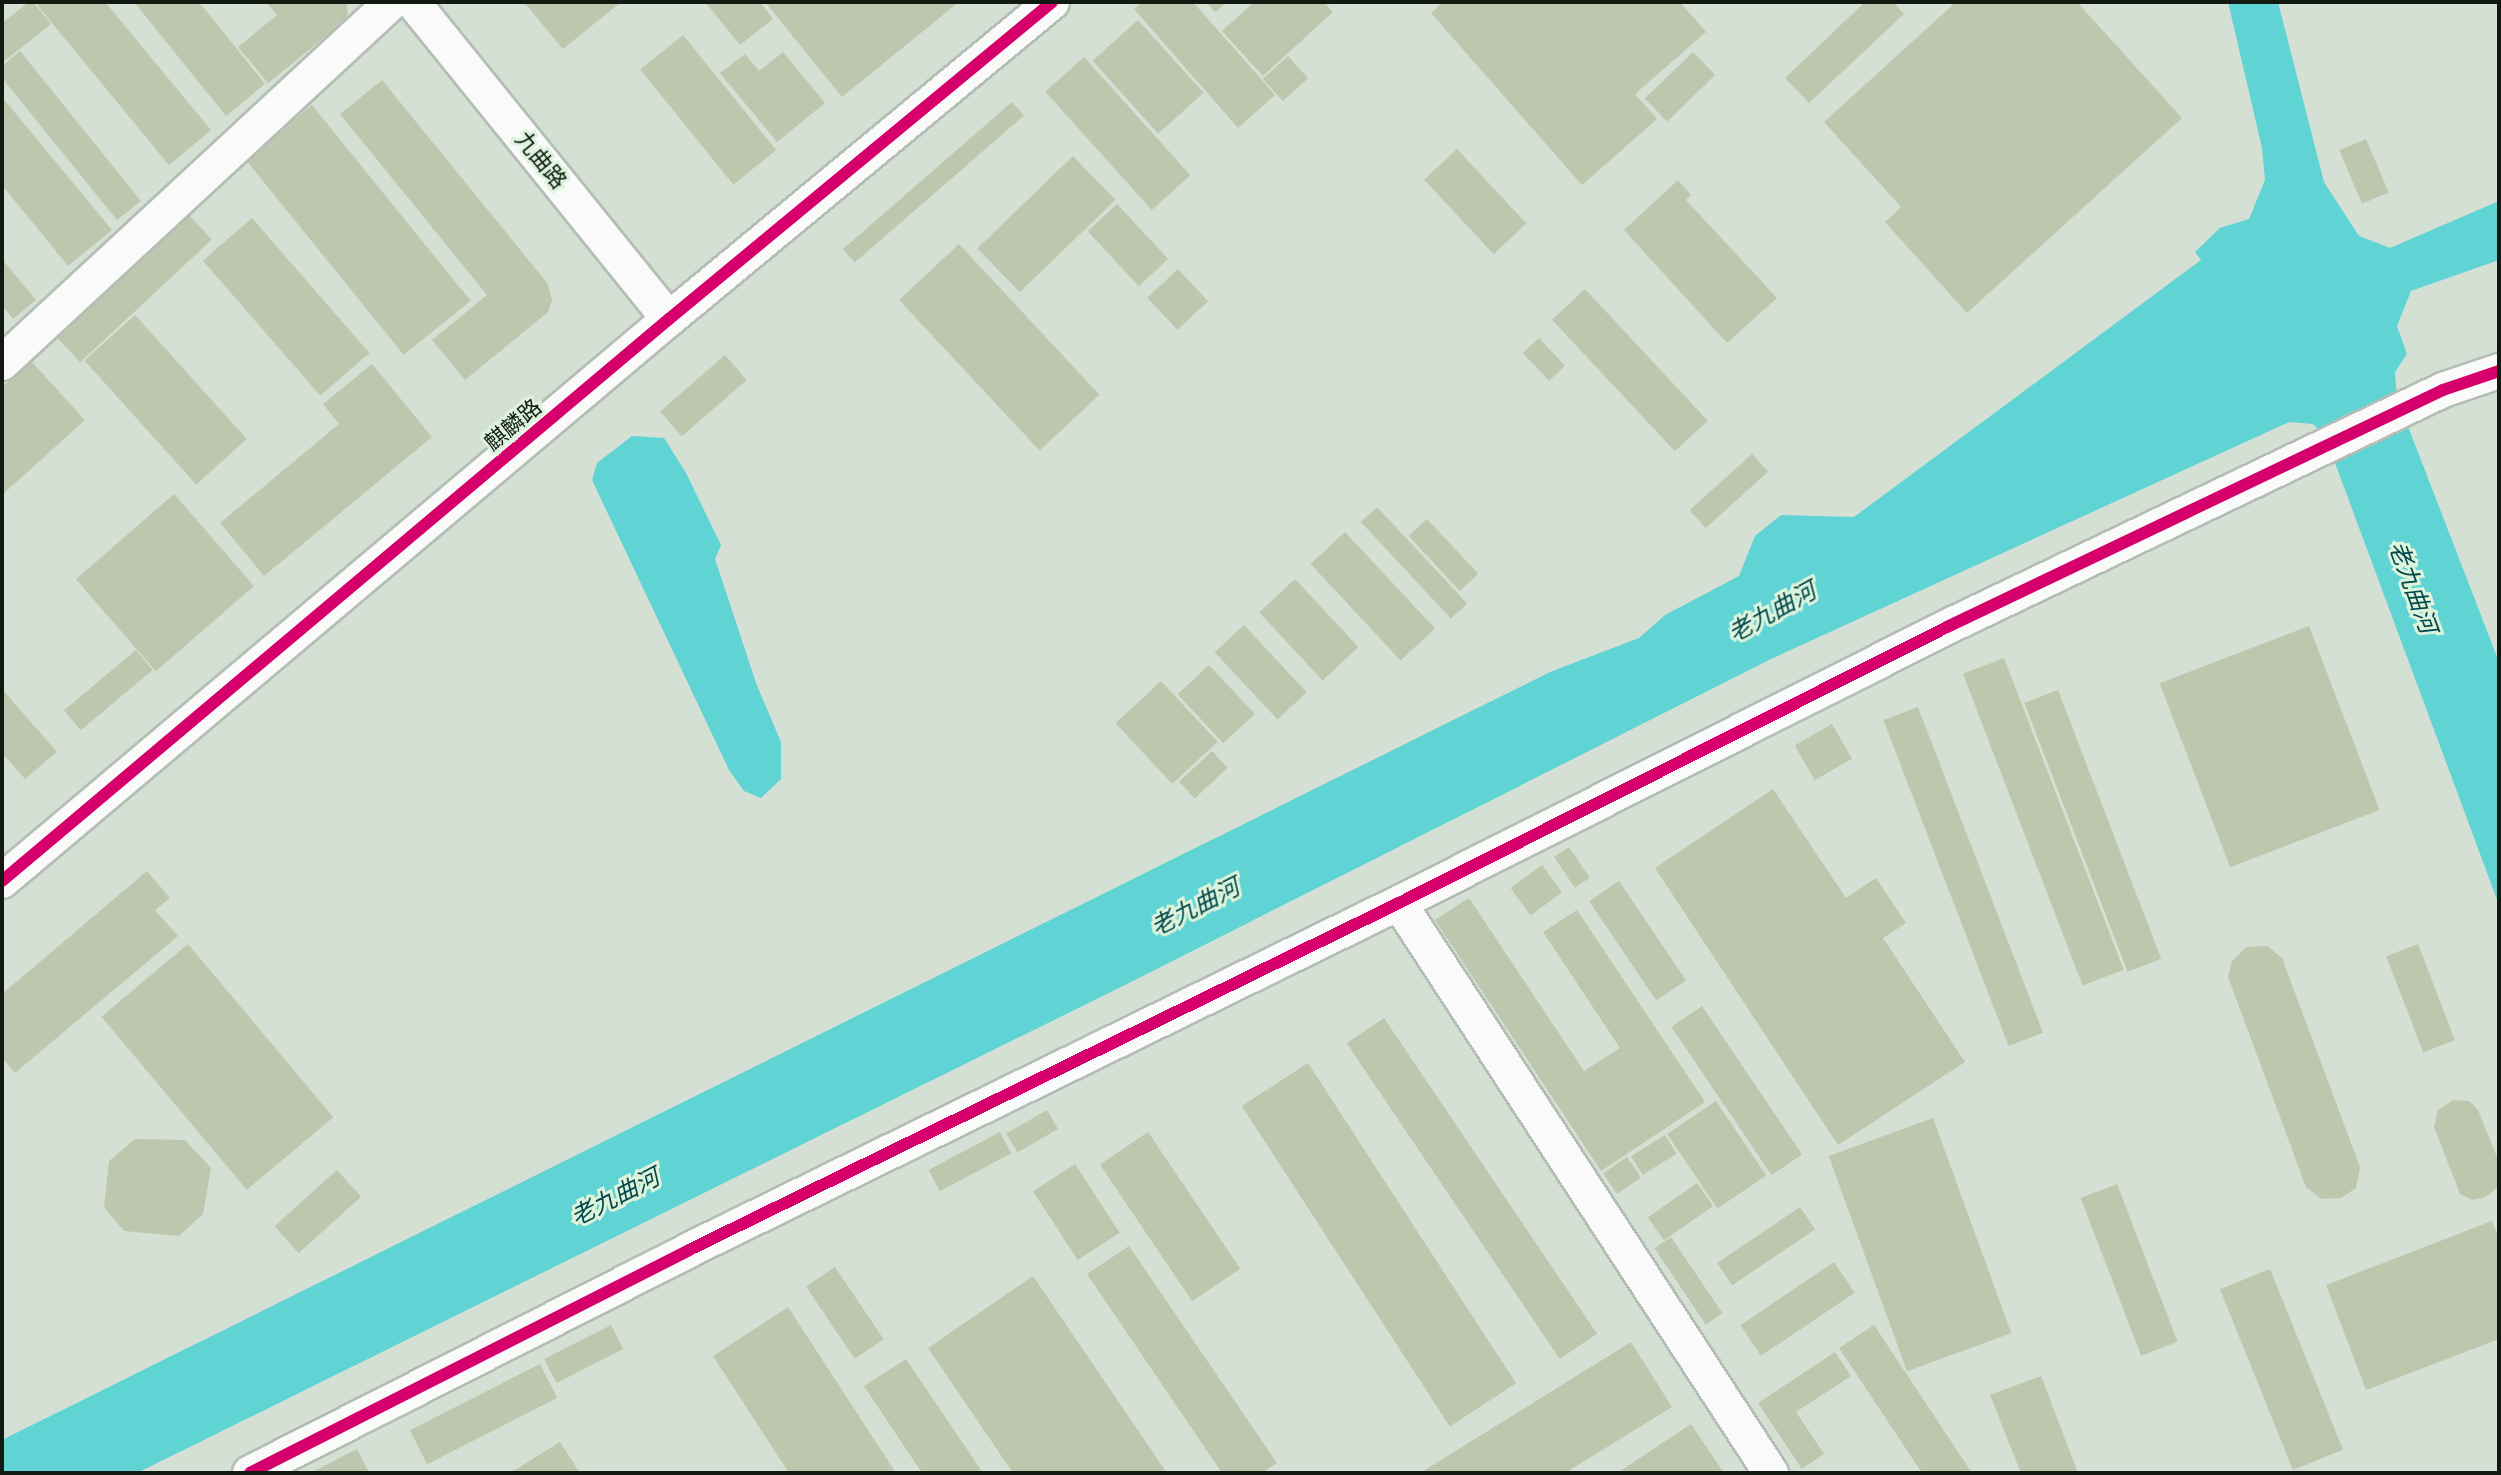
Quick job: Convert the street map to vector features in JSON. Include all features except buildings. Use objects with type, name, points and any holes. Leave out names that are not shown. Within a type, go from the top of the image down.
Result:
[{"type":"street","points":[[2,363],[392,2]]},
{"type":"street","name":"九曲路","points":[[413,2],[669,319]]},
{"type":"street","name":"麒麟路","points":[[2,881],[669,319],[1052,2]]},
{"type":"street","points":[[250,1473],[689,1250],[1399,903],[1947,627],[2443,390],[2499,371]]},
{"type":"street","points":[[1399,903],[1771,1473]]},
{"type":"water","name":"老九曲河","points":[[2228,2],[2278,2],[2324,182],[2359,236],[2390,248],[2499,201],[2499,260],[2411,291],[2397,326],[2407,354],[2395,372],[2397,398],[2499,662],[2499,905],[2325,436],[2313,424],[2289,422],[1771,659],[1127,984],[137,1473],[2,1473],[2,1440],[1550,672],[1639,638],[1665,615],[1739,576],[1755,536],[1781,515],[1854,517],[2201,260],[2195,252],[2220,228],[2249,219],[2265,180],[2262,148]]},
{"type":"water","points":[[632,436],[664,438],[686,473],[721,545],[715,559],[756,683],[781,742],[781,779],[761,798],[744,791],[729,770],[592,480],[597,463]]},
{"type":"cycle path","points":[[2,881],[669,319],[1052,2]]},
{"type":"cycle path","points":[[250,1473],[689,1250],[1399,903],[1947,627],[2443,390],[2499,371]]}]
